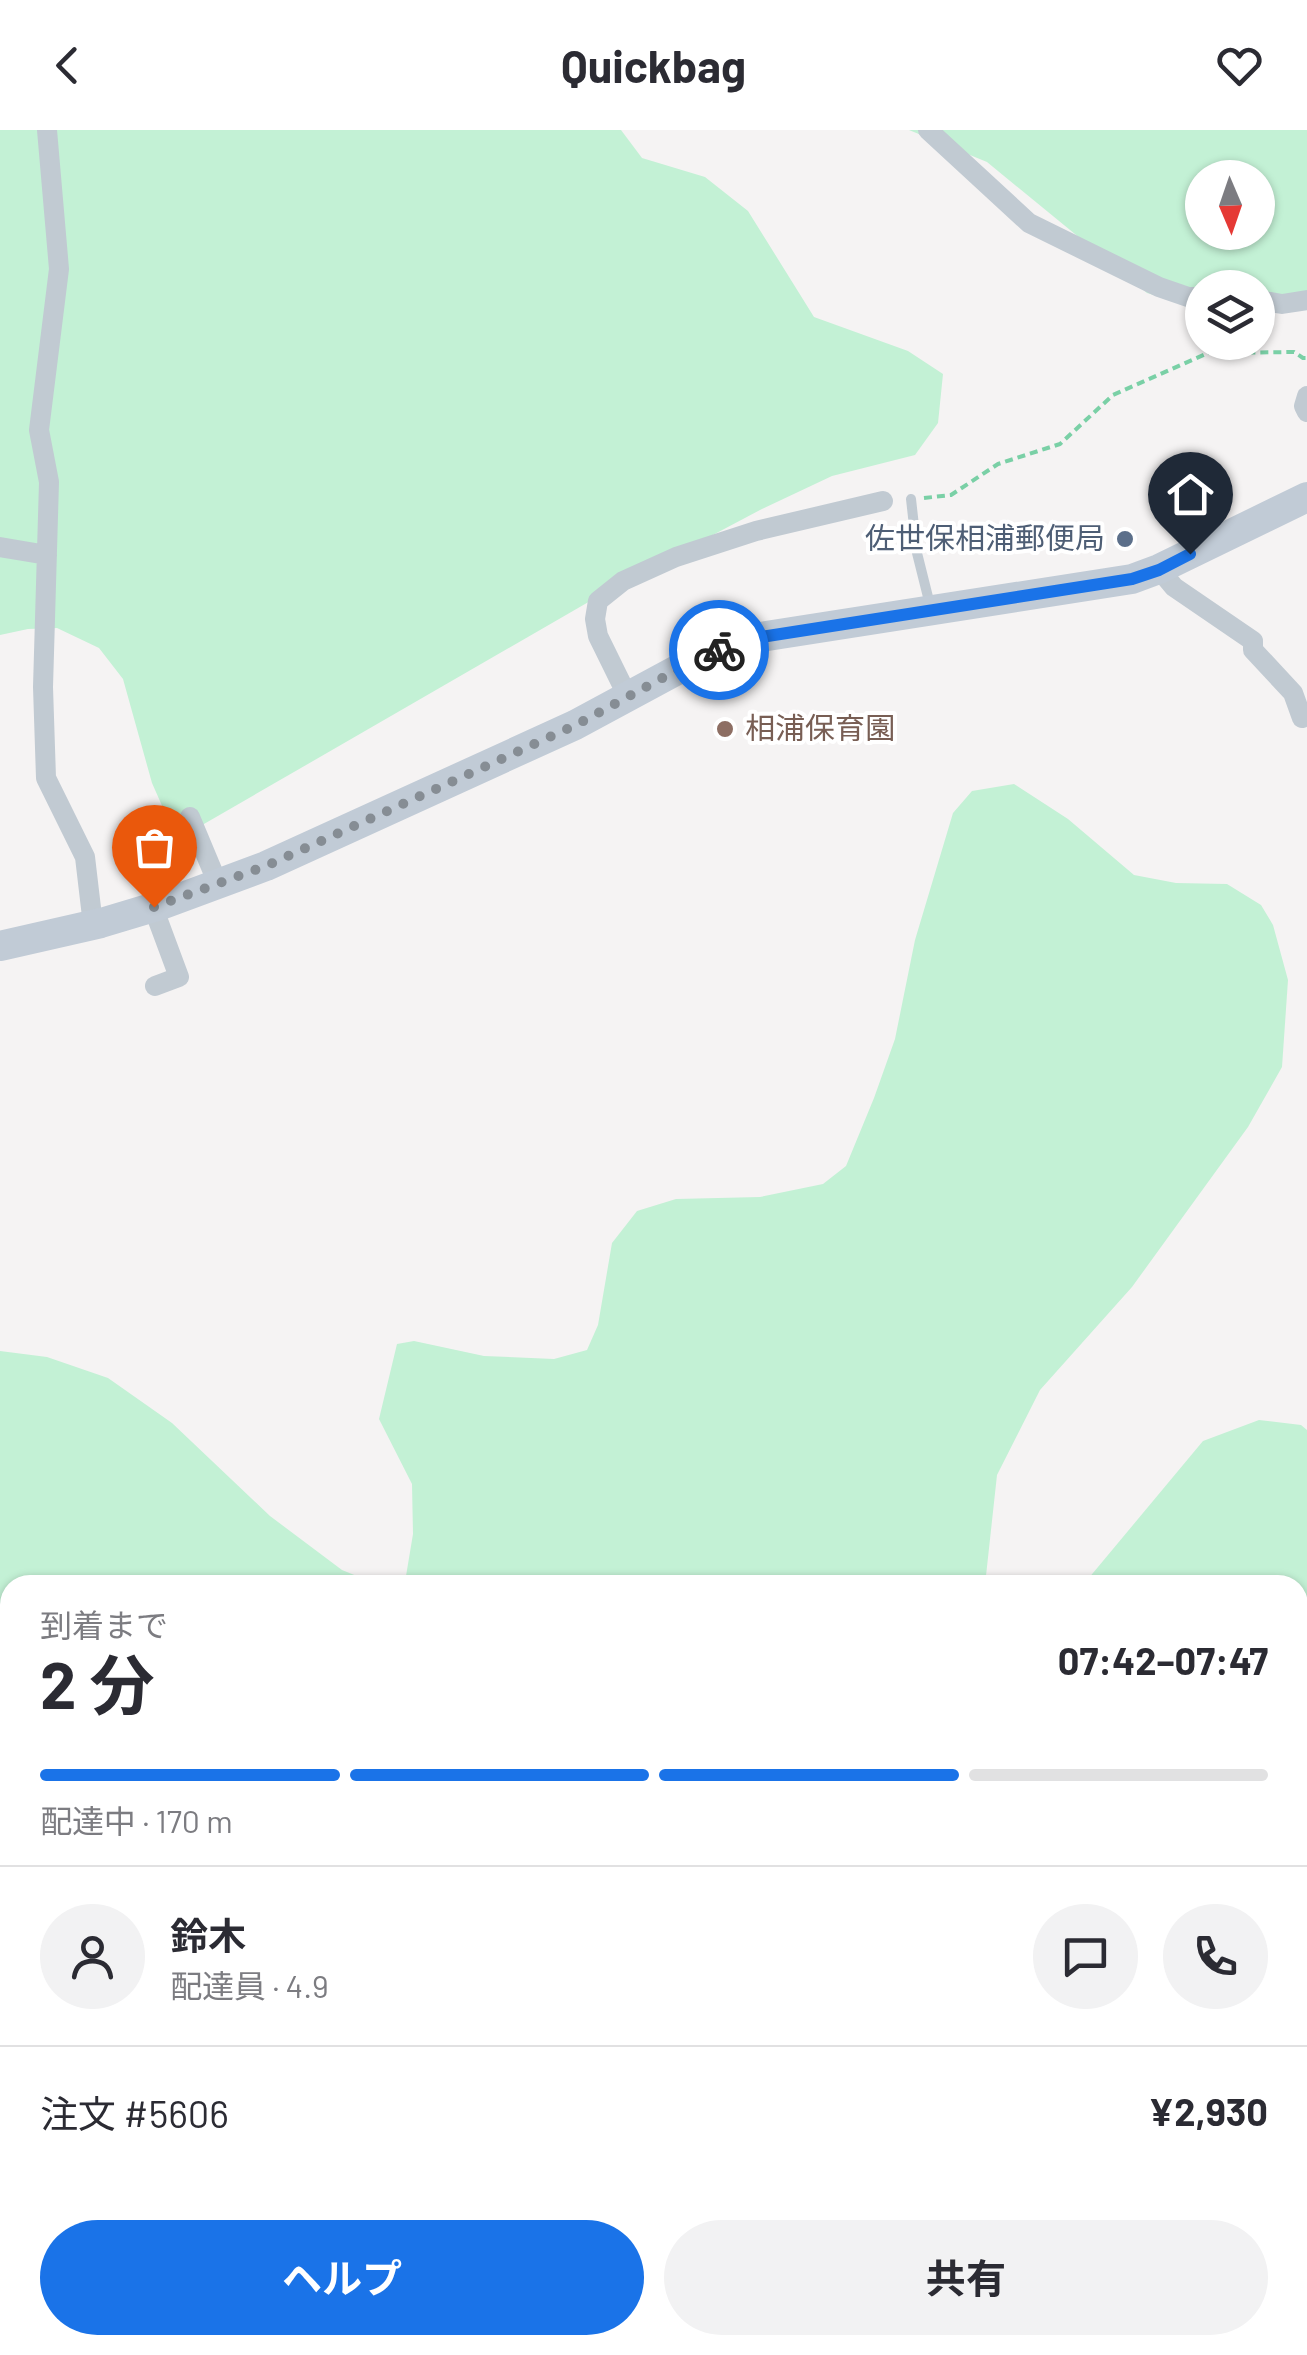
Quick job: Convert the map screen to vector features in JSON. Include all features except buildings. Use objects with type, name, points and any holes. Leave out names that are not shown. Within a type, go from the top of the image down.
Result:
[{"type":"street","points":[[47,130],[59,268],[38,430],[49,482],[43,687],[46,778],[85,856],[92,925]]},
{"type":"street","points":[[928,130],[1029,223],[1159,288],[1185,295]]},
{"type":"street","points":[[1275,303],[1307,300]]},
{"type":"street","points":[[1307,396],[1307,412]]},
{"type":"street","points":[[628,697],[598,636],[595,620],[598,601],[622,581],[756,531],[883,502]]},
{"type":"street","points":[[0,946],[154,907],[266,866],[576,725],[690,663],[742,640],[1132,579],[1304,506]]},
{"type":"street","points":[[0,547],[47,556]]},
{"type":"street","points":[[1159,570],[1174,587],[1253,641],[1253,650],[1293,693],[1302,718]]},
{"type":"street","points":[[190,818],[218,884]]},
{"type":"street","points":[[154,907],[179,977],[156,986]]},
{"type":"lane","points":[[910,499],[917,553],[932,611]]},
{"type":"path","points":[[910,499],[952,495],[998,464],[1060,444],[1113,395],[1208,353],[1294,352],[1307,358]]},
{"type":"green space","points":[[0,130],[621,130],[642,158],[705,177],[748,211],[814,317],[908,351],[943,374],[938,423],[915,455],[832,476],[760,510],[611,589],[197,828],[167,817],[152,783],[123,679],[99,648],[57,628],[0,635]]},
{"type":"green space","points":[[909,130],[1307,130],[1307,305],[1275,308],[1275,270],[1185,270],[1185,304],[1147,293],[987,162]]},
{"type":"green space","points":[[1014,784],[1068,819],[1134,875],[1176,883],[1227,884],[1261,905],[1273,925],[1288,980],[1282,1067],[1248,1127],[1132,1287],[1040,1390],[997,1475],[986,1575],[406,1575],[413,1534],[412,1484],[379,1419],[397,1344],[414,1341],[484,1356],[554,1359],[587,1350],[598,1325],[612,1243],[637,1211],[676,1199],[760,1197],[823,1184],[846,1166],[895,1039],[915,940],[953,813],[972,791]]},
{"type":"green space","points":[[0,1351],[47,1357],[108,1378],[172,1423],[270,1516],[354,1575],[0,1575]]},
{"type":"green space","points":[[1259,1420],[1301,1425],[1307,1430],[1307,1575],[1091,1575],[1203,1441]]},
{"type":"way so far","points":[[154,907],[266,866],[438,788],[576,725],[719,650]]},
{"type":"place","name":"佐世保相浦郵便局","points":[[1125,539]]},
{"type":"place","name":"相浦保育園","points":[[725,729]]},
{"type":"route","points":[[719,650],[742,640],[1132,579],[1190,554]]}]
